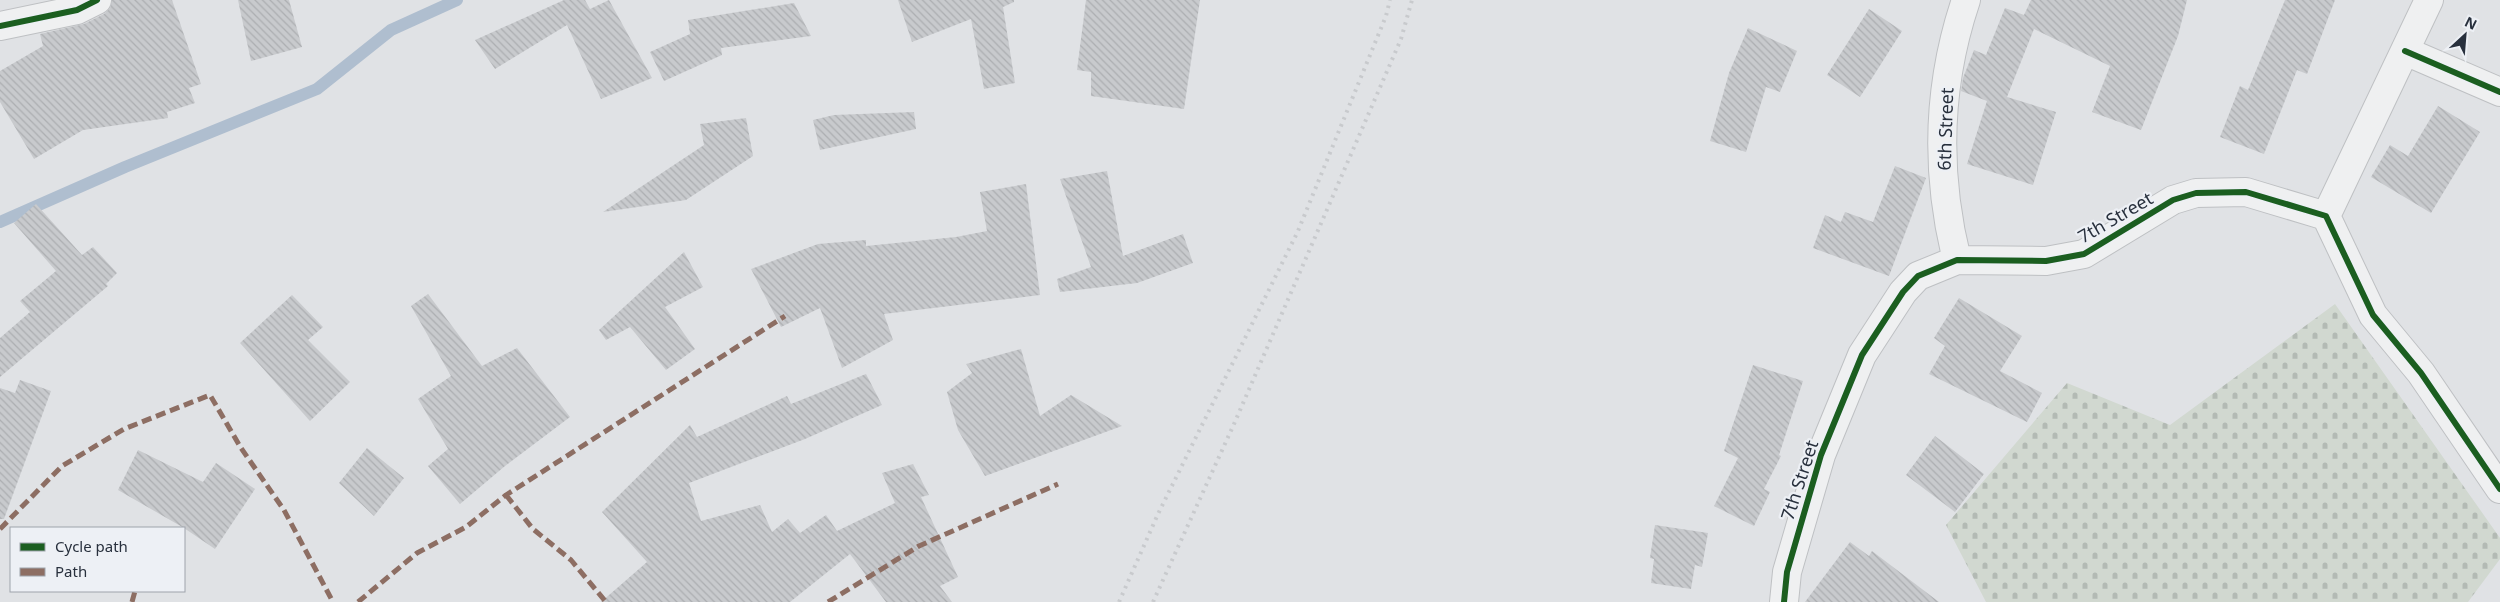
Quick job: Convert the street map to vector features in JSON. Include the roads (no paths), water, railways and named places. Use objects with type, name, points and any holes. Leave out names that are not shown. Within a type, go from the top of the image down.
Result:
[{"type":"street","points":[[0,26],[77,10],[97,0]]},
{"type":"street","name":"6th Street","points":[[1957,260],[1944,198],[1943,101],[1956,32],[1966,0]]},
{"type":"street","points":[[2429,0],[2326,216],[2373,315],[2420,373],[2500,488]]},
{"type":"street","points":[[2405,51],[2500,92]]},
{"type":"street","name":"7th Street","points":[[1784,602],[1787,572],[1821,454],[1862,355],[1904,292],[1918,276],[1957,260],[2046,261],[2084,254],[2174,200],[2196,193],[2246,192],[2326,216]]},
{"type":"waterway","points":[[0,222],[125,167],[317,89],[391,30],[457,0]]},
{"type":"railway","points":[[1119,602],[1158,514],[1298,231],[1386,16],[1390,0]]},
{"type":"railway","points":[[1153,602],[1234,424],[1401,39],[1412,0]]}]
